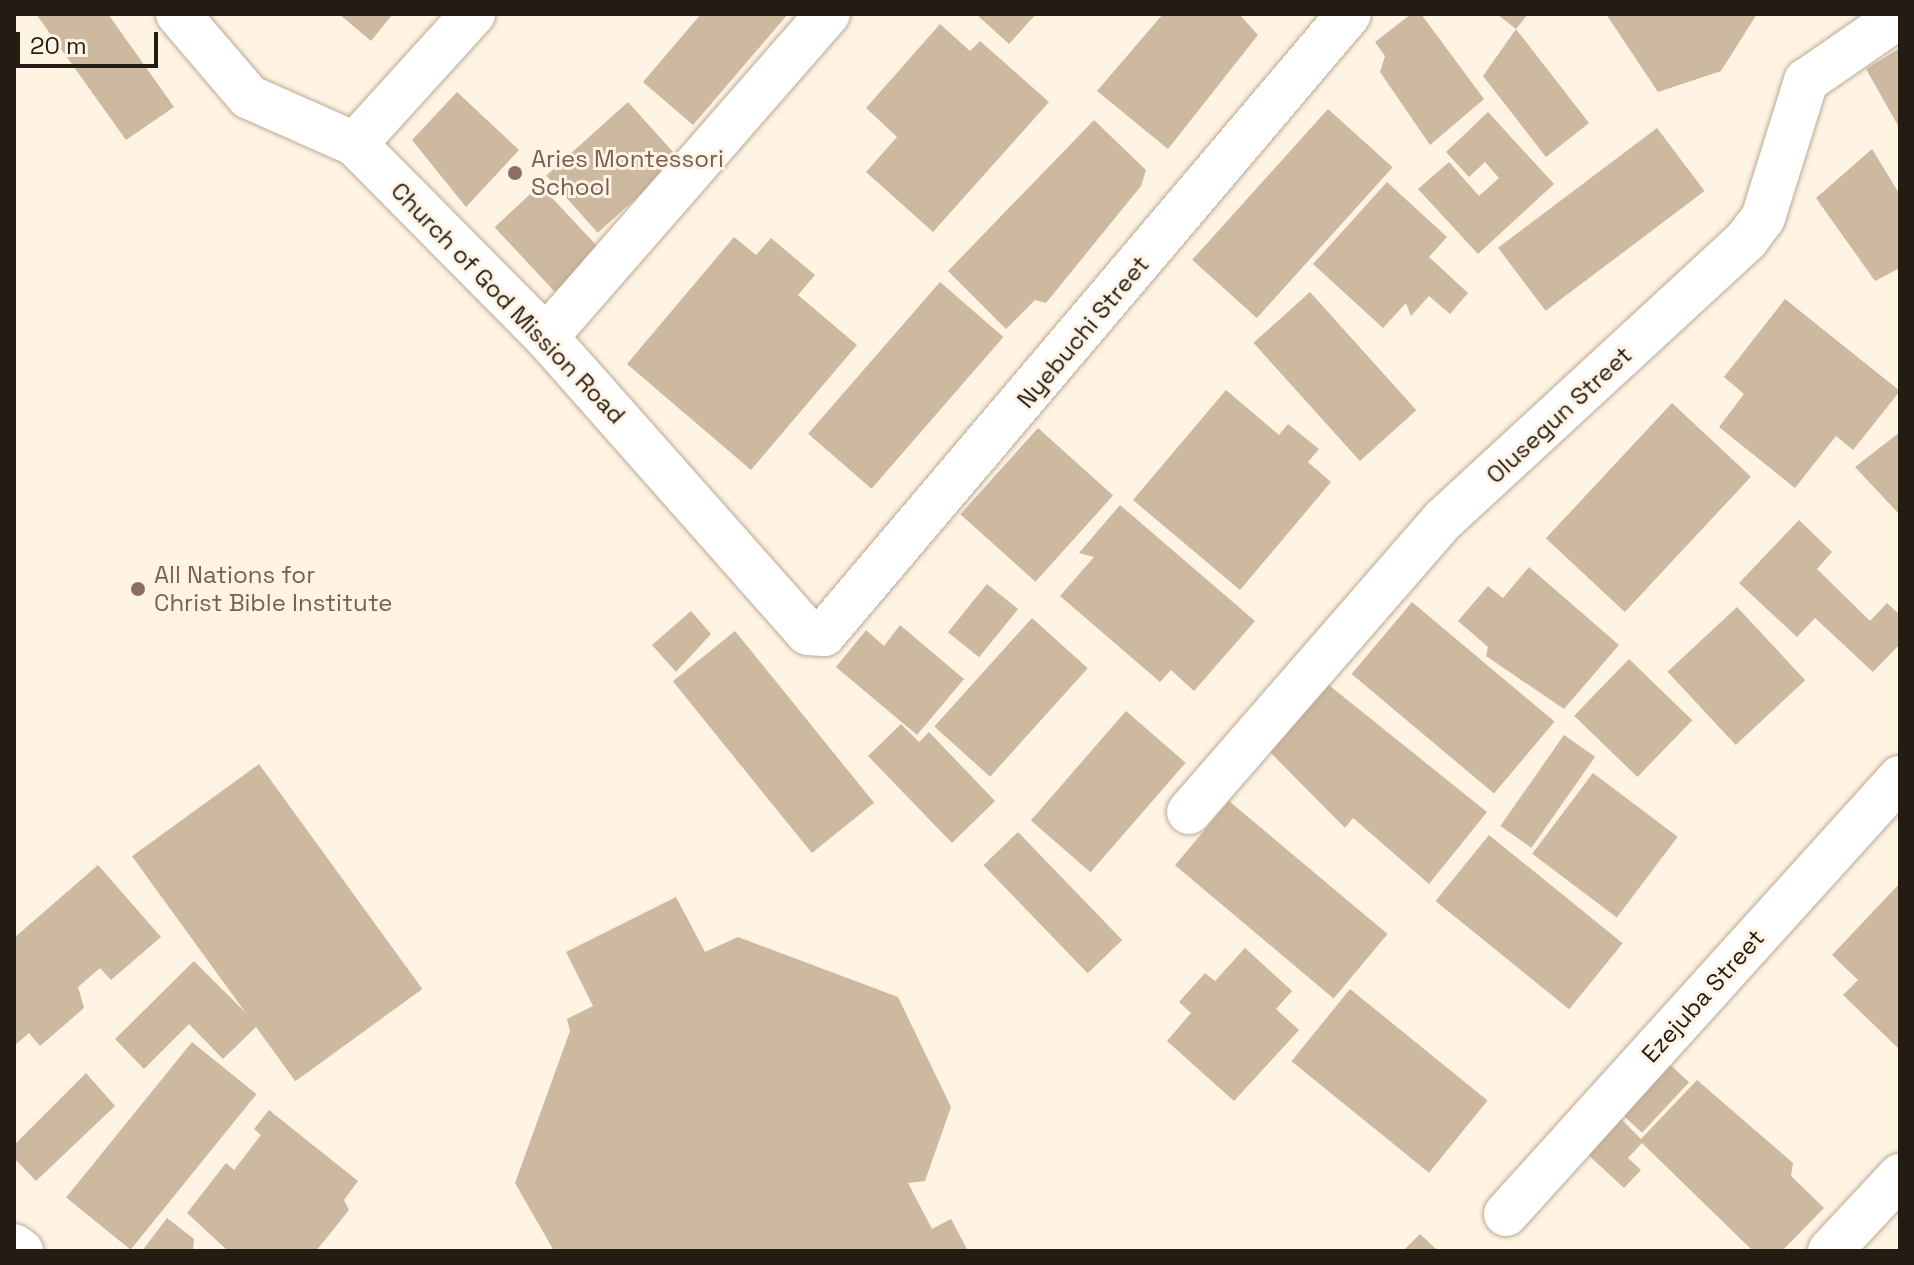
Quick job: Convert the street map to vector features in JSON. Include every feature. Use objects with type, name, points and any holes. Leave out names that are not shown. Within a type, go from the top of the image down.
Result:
[{"type":"street","name":"Church of God Mission Road","points":[[178,14],[249,97],[355,144],[546,337],[808,633]]},
{"type":"street","points":[[355,144],[473,14]]},
{"type":"street","points":[[546,337],[828,14]]},
{"type":"street","name":"Nyebuchi Street","points":[[808,633],[838,625],[1349,14]]},
{"type":"street","name":"Olusegun Street","points":[[1189,812],[1443,520],[1747,239],[1763,218],[1806,81],[1900,16]]},
{"type":"street","name":"Ezejuba Street","points":[[1506,1214],[1900,778]]},
{"type":"street","points":[[1830,1251],[1900,1176]]},
{"type":"street","points":[[14,1246],[21,1251]]},
{"type":"building","points":[[36,14],[108,14],[174,107],[126,140]]},
{"type":"building","points":[[339,14],[393,14],[371,41]]},
{"type":"building","points":[[701,14],[788,14],[693,125],[643,82]]},
{"type":"building","points":[[976,14],[1036,14],[1009,44]]},
{"type":"building","points":[[1163,14],[1239,14],[1258,35],[1168,149],[1097,91]]},
{"type":"building","points":[[1411,14],[1421,14],[1484,99],[1430,145],[1380,72],[1385,56],[1375,42]]},
{"type":"building","points":[[1497,14],[1528,14],[1516,29]]},
{"type":"building","points":[[1606,14],[1757,14],[1721,71],[1658,92]]},
{"type":"building","points":[[940,24],[970,51],[980,41],[1049,102],[933,232],[866,172],[897,137],[866,108]]},
{"type":"building","points":[[1516,29],[1589,123],[1546,157],[1483,76]]},
{"type":"building","points":[[1900,48],[1900,129],[1866,69]]},
{"type":"building","points":[[457,92],[519,150],[466,207],[412,140]]},
{"type":"building","points":[[628,102],[680,159],[598,233],[546,176]]},
{"type":"building","points":[[1328,109],[1393,167],[1257,318],[1192,260]]},
{"type":"building","points":[[1488,112],[1554,184],[1478,254],[1418,189],[1449,162],[1479,196],[1499,178],[1485,162],[1469,177],[1446,152]]},
{"type":"building","points":[[1094,120],[1146,170],[1141,186],[1046,303],[1035,300],[1006,329],[948,271]]},
{"type":"building","points":[[1657,128],[1705,191],[1546,311],[1498,248]]},
{"type":"building","points":[[1872,149],[1900,195],[1900,268],[1875,281],[1816,198]]},
{"type":"building","points":[[1387,182],[1447,237],[1429,257],[1468,293],[1450,314],[1429,296],[1411,316],[1406,303],[1383,328],[1313,264]]},
{"type":"building","points":[[540,185],[600,249],[555,292],[495,227]]},
{"type":"building","points":[[734,237],[756,255],[771,238],[815,275],[798,295],[857,345],[751,470],[627,364]]},
{"type":"building","points":[[940,282],[1003,337],[872,489],[808,434]]},
{"type":"building","points":[[1310,292],[1416,410],[1360,461],[1254,343]]},
{"type":"building","points":[[1785,299],[1900,391],[1853,450],[1836,436],[1795,488],[1719,427],[1744,394],[1724,377]]},
{"type":"building","points":[[1226,390],[1279,435],[1288,424],[1319,449],[1308,462],[1331,482],[1240,590],[1133,500]]},
{"type":"building","points":[[1672,403],[1751,477],[1625,612],[1546,538]]},
{"type":"building","points":[[1038,428],[1113,496],[1035,582],[960,514]]},
{"type":"building","points":[[1900,432],[1900,515],[1855,467]]},
{"type":"building","points":[[1120,505],[1255,621],[1194,691],[1171,670],[1160,682],[1060,596],[1094,557],[1079,553]]},
{"type":"building","points":[[1799,520],[1832,552],[1817,569],[1870,621],[1887,603],[1900,615],[1900,644],[1873,672],[1815,618],[1797,637],[1739,583]]},
{"type":"building","points":[[1529,567],[1619,645],[1564,709],[1486,656],[1488,647],[1458,621],[1488,586],[1503,598]]},
{"type":"building","points":[[987,584],[1018,609],[979,657],[948,632]]},
{"type":"building","points":[[1412,602],[1554,722],[1494,794],[1352,674]]},
{"type":"building","points":[[1737,607],[1805,680],[1736,745],[1668,672]]},
{"type":"building","points":[[691,611],[711,634],[676,672],[652,645]]},
{"type":"building","points":[[1032,618],[1088,668],[990,777],[934,726]]},
{"type":"building","points":[[900,625],[964,679],[917,735],[836,667],[866,630],[884,646]]},
{"type":"building","points":[[735,631],[874,803],[812,853],[673,681]]},
{"type":"building","points":[[1629,659],[1692,720],[1637,777],[1574,716]]},
{"type":"building","points":[[1325,682],[1487,812],[1429,884],[1353,818],[1345,828],[1270,752]]},
{"type":"building","points":[[1126,711],[1186,763],[1090,872],[1031,820]]},
{"type":"building","points":[[901,724],[919,742],[929,732],[995,801],[952,843],[868,756]]},
{"type":"building","points":[[1564,735],[1595,757],[1531,848],[1500,826]]},
{"type":"building","points":[[259,764],[422,989],[295,1081],[132,856]]},
{"type":"building","points":[[1593,773],[1678,837],[1617,917],[1532,854]]},
{"type":"building","points":[[1229,801],[1388,934],[1334,998],[1175,865]]},
{"type":"building","points":[[1018,832],[1122,940],[1088,973],[983,865]]},
{"type":"building","points":[[1489,835],[1623,943],[1569,1009],[1436,901]]},
{"type":"building","points":[[98,865],[161,937],[111,980],[100,968],[78,987],[84,1008],[40,1046],[29,1033],[14,1046],[14,938]]},
{"type":"building","points":[[1900,883],[1900,1050],[1843,995],[1858,980],[1832,955]]},
{"type":"building","points":[[676,897],[705,952],[738,937],[898,997],[951,1107],[925,1181],[908,1183],[932,1229],[951,1219],[968,1251],[554,1251],[515,1183],[570,1031],[567,1019],[593,1006],[566,952]]},
{"type":"building","points":[[1245,948],[1292,991],[1276,1009],[1299,1030],[1234,1101],[1167,1041],[1191,1013],[1179,1002],[1205,973],[1215,981]]},
{"type":"building","points":[[194,961],[258,1025],[223,1059],[189,1024],[144,1069],[115,1039]]},
{"type":"building","points":[[1350,989],[1488,1100],[1429,1173],[1291,1061]]},
{"type":"building","points":[[192,1042],[257,1094],[131,1250],[66,1197]]},
{"type":"building","points":[[1662,1057],[1689,1082],[1642,1133],[1615,1107]]},
{"type":"building","points":[[86,1073],[115,1106],[36,1181],[14,1158],[14,1145]]},
{"type":"building","points":[[1697,1080],[1793,1163],[1791,1176],[1824,1208],[1782,1251],[1753,1251],[1642,1143],[1628,1158],[1641,1170],[1624,1188],[1585,1152],[1618,1116],[1641,1139]]},
{"type":"building","points":[[269,1110],[358,1181],[344,1200],[349,1210],[316,1251],[228,1251],[187,1213],[226,1163],[234,1170],[261,1135],[254,1129]]},
{"type":"building","points":[[167,1218],[194,1239],[193,1251],[142,1251]]},
{"type":"building","points":[[1420,1234],[1438,1251],[1403,1251]]},
{"type":"place","name":"Aries Montessori School","points":[[515,173]]},
{"type":"place","name":"All Nations for Christ Bible Institute","points":[[138,589]]}]
